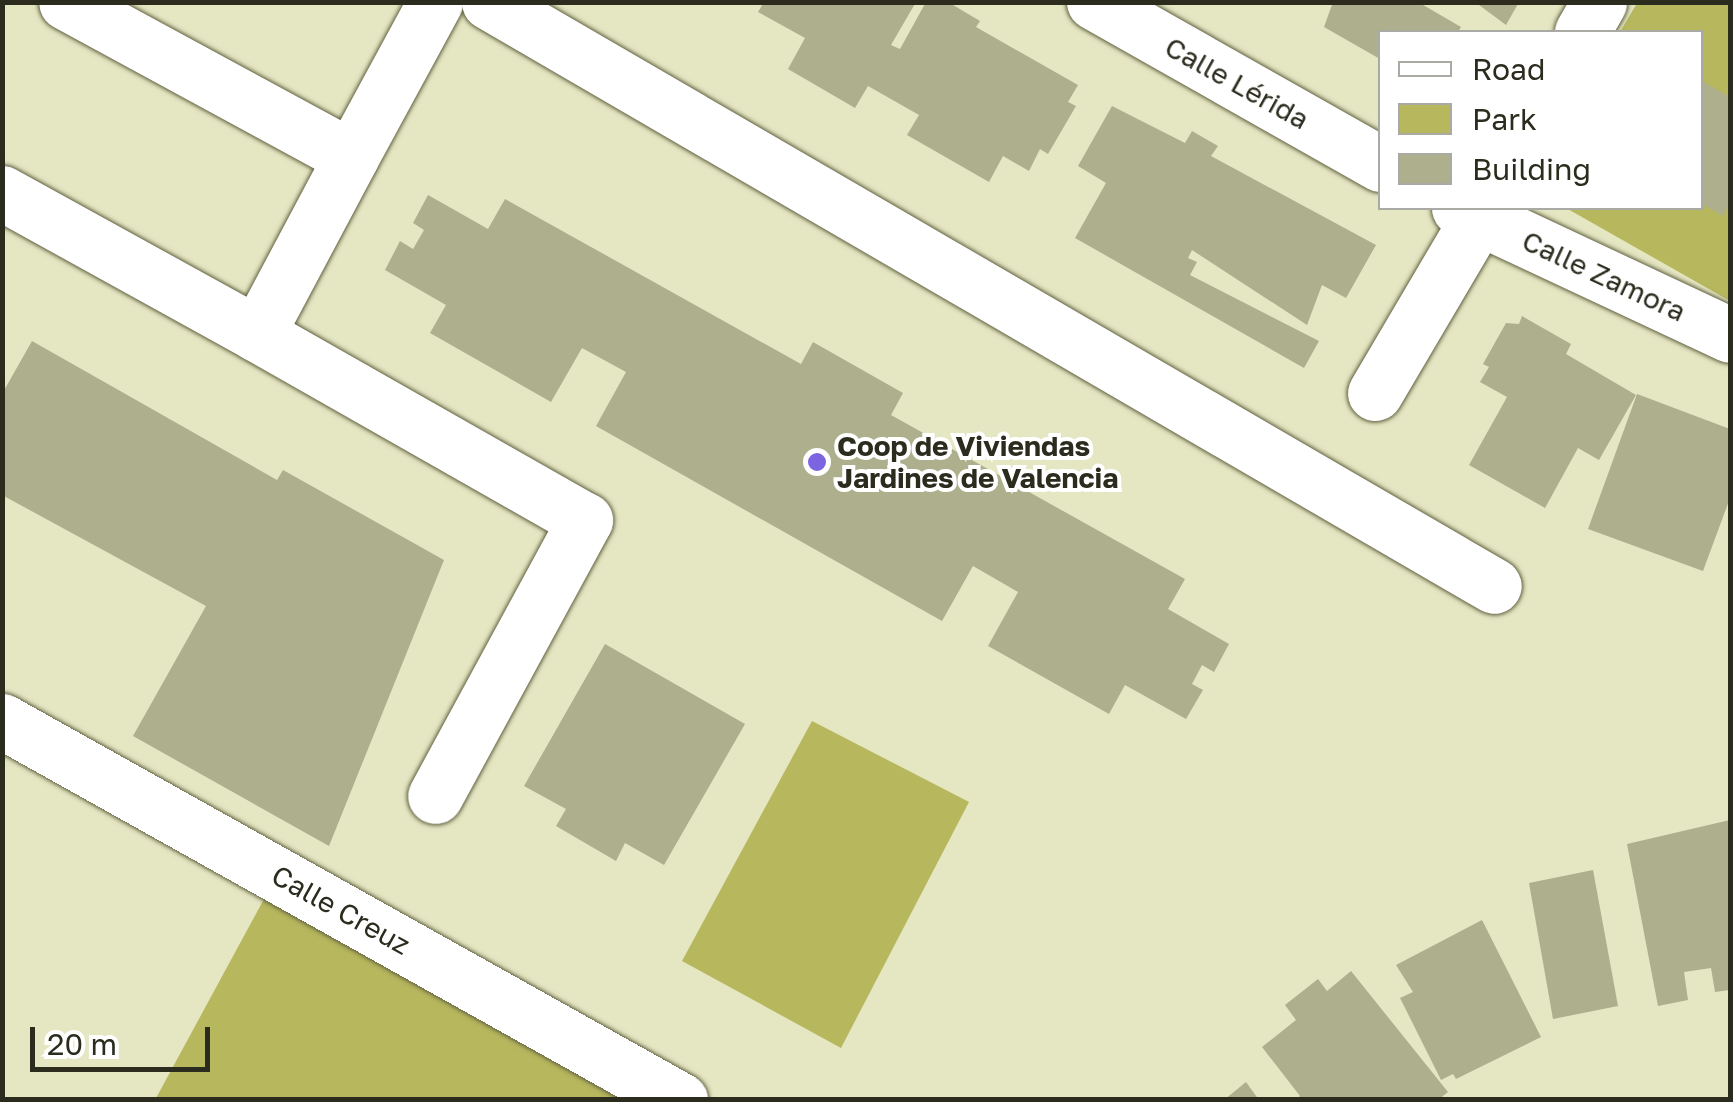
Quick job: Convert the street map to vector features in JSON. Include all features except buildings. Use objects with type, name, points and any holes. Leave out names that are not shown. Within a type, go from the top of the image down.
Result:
[{"type":"street","points":[[66,2],[352,158]]},
{"type":"street","points":[[257,334],[435,2]]},
{"type":"street","points":[[489,2],[1494,586]]},
{"type":"street","name":"Calle Lérida","points":[[1094,2],[1378,163]]},
{"type":"street","points":[[1583,30],[1599,2]]},
{"type":"street","points":[[2,193],[585,520],[435,796]]},
{"type":"street","points":[[1375,392],[1474,211]]},
{"type":"street","name":"Calle Zamora","points":[[1474,211],[1730,334]]},
{"type":"street","name":"Calle Creuz","points":[[2,721],[680,1100]]},
{"type":"green space","points":[[1637,3],[1730,3],[1730,301],[1570,210],[1703,210],[1703,30],[1621,30]]},
{"type":"green space","points":[[812,721],[969,802],[841,1048],[682,961]]},
{"type":"green space","points":[[264,899],[621,1099],[155,1100]]},
{"type":"place","name":"Coop de Viviendas Jardines de Valencia","points":[[817,462]]}]
